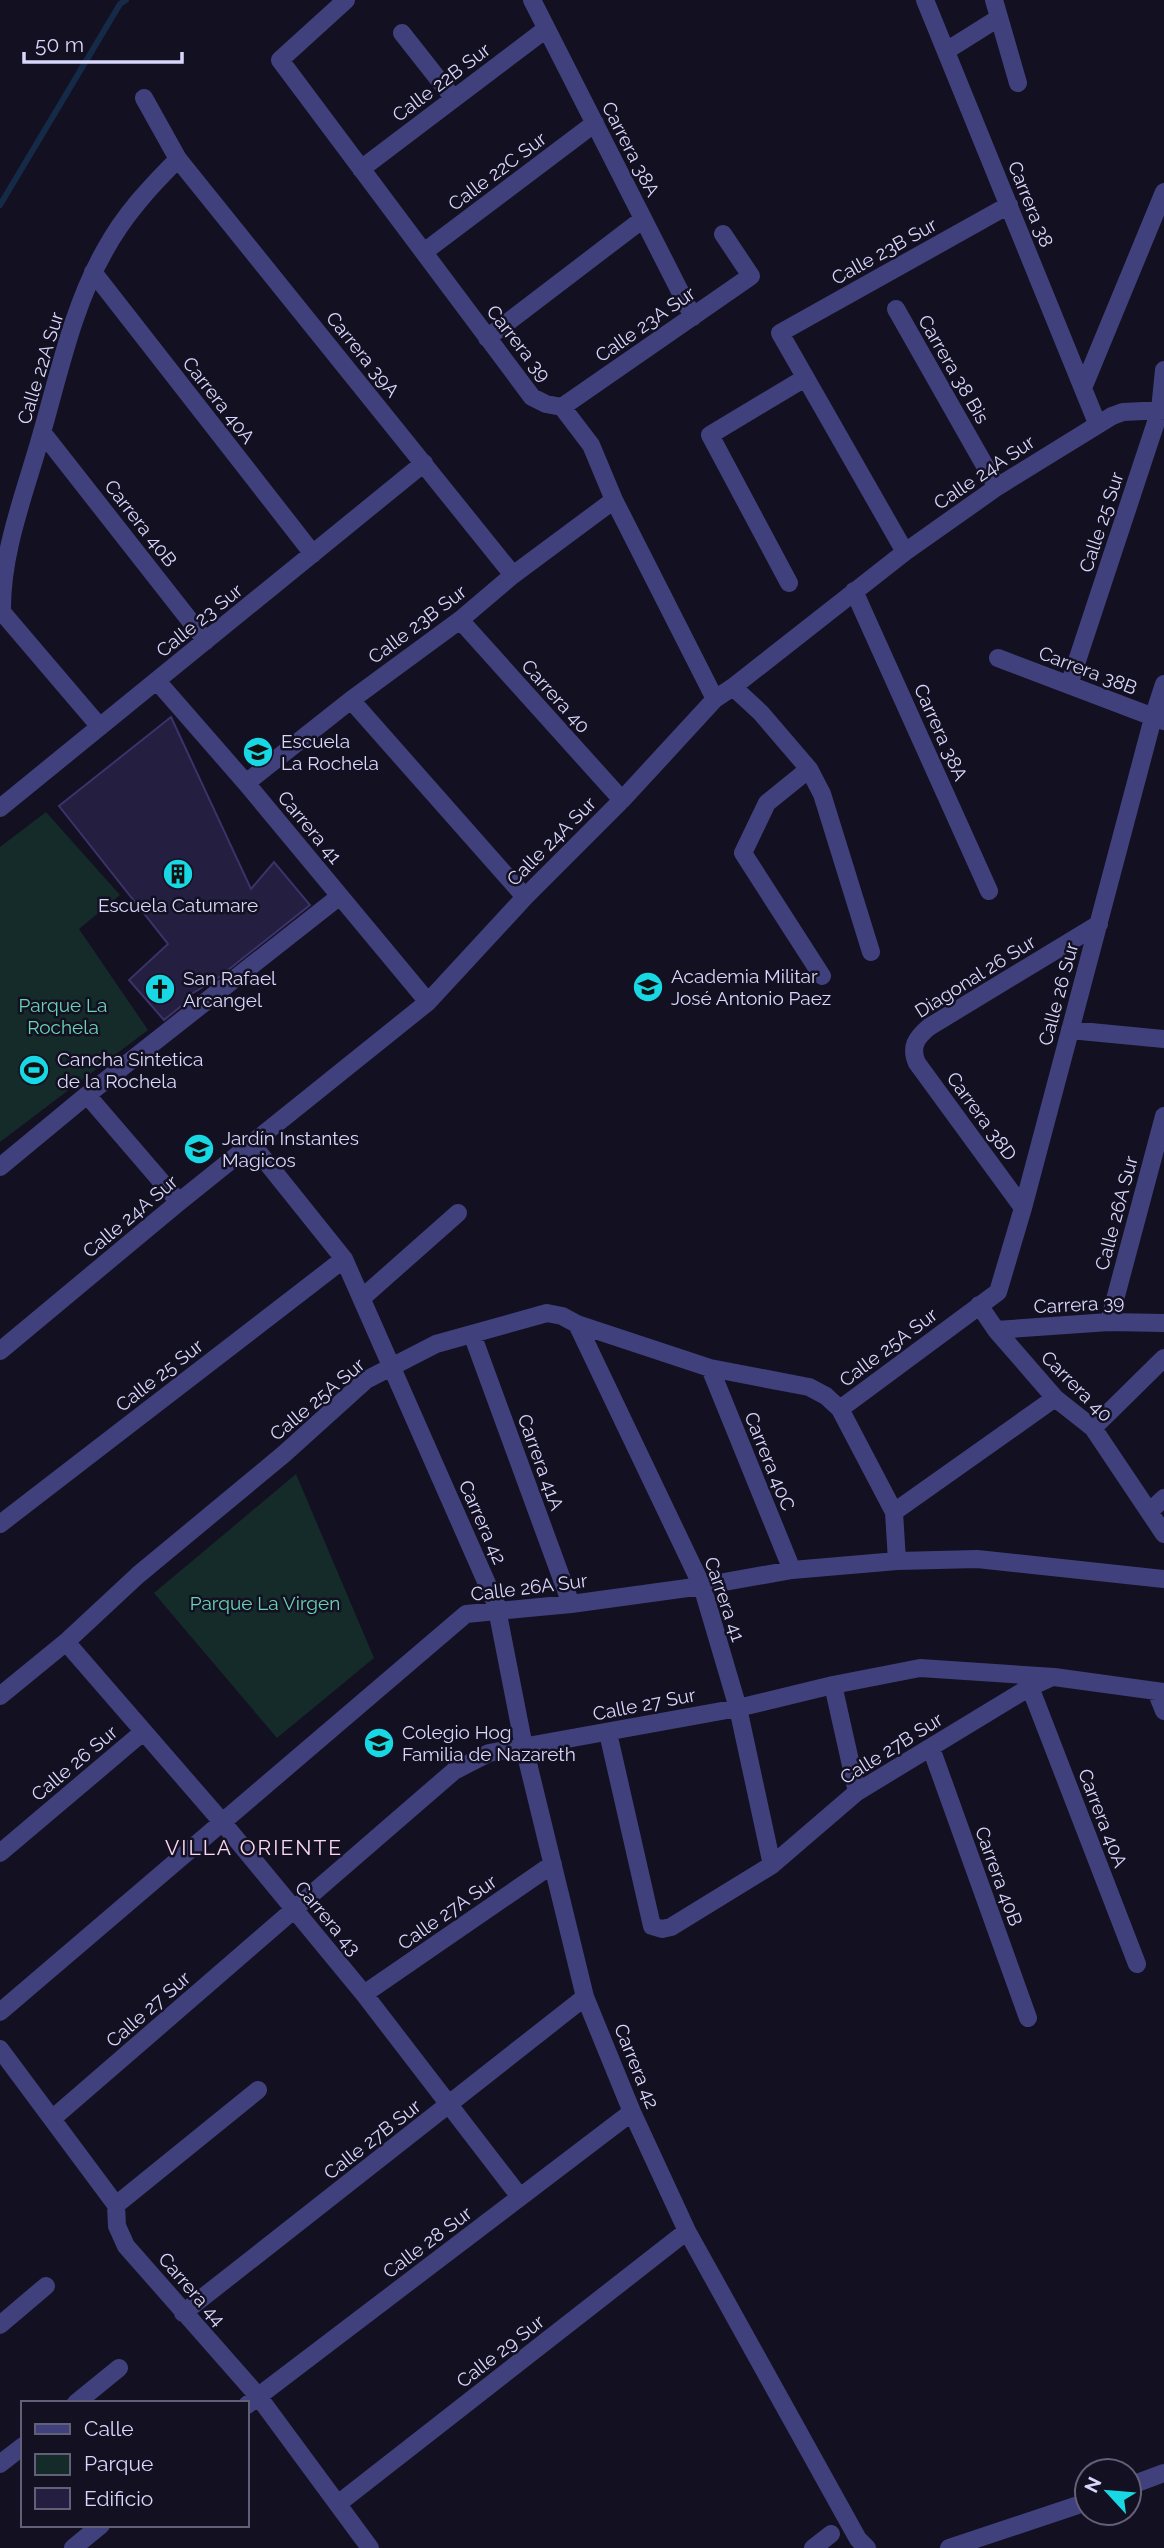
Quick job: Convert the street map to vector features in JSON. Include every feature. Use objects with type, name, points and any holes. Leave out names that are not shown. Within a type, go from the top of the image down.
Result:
[{"type":"street","name":"Carrera 39","points":[[345,0],[280,60],[532,397],[546,404],[562,407]]},
{"type":"street","name":"Carrera 38A","points":[[532,0],[693,317]]},
{"type":"street","name":"Carrera 38","points":[[925,0],[1097,423]]},
{"type":"street","points":[[994,0],[997,19],[1017,83]]},
{"type":"street","points":[[946,51],[997,19]]},
{"type":"street","name":"Calle 22B Sur","points":[[361,169],[546,29]]},
{"type":"street","points":[[402,33],[454,99]]},
{"type":"street","name":"Carrera 39A","points":[[144,98],[178,159],[513,575]]},
{"type":"street","name":"Calle 22C Sur","points":[[424,252],[595,123]]},
{"type":"street","name":"Calle 22A Sur","points":[[1,613],[1,584],[11,541],[65,351],[93,272],[128,213],[178,159]]},
{"type":"street","points":[[1083,388],[1164,192]]},
{"type":"street","name":"Calle 23B Sur","points":[[805,378],[780,333],[1009,205]]},
{"type":"street","points":[[487,338],[643,219]]},
{"type":"street","name":"Calle 23A Sur","points":[[562,407],[751,276],[723,234]]},
{"type":"street","name":"Carrera 40A","points":[[93,272],[313,554]]},
{"type":"street","name":"Carrera 38 Bis","points":[[896,309],[997,487]]},
{"type":"street","name":"Calle 25 Sur","points":[[1069,685],[1162,410],[1164,370]]},
{"type":"street","points":[[789,583],[710,435],[805,378],[905,552]]},
{"type":"street","points":[[562,407],[591,445],[614,500],[715,699]]},
{"type":"street","name":"Calle 24A Sur","points":[[0,1351],[178,1202],[428,1002],[715,699],[905,552],[997,487],[1097,423],[1123,412],[1162,410]]},
{"type":"street","name":"Carrera 40B","points":[[42,432],[206,641]]},
{"type":"street","name":"Calle 23 Sur","points":[[0,808],[424,463]]},
{"type":"street","name":"Calle 23B Sur","points":[[246,783],[351,700],[460,620],[513,575],[614,500]]},
{"type":"street","name":"Carrera 38A","points":[[854,591],[989,891]]},
{"type":"street","points":[[1,613],[100,727]]},
{"type":"street","name":"Carrera 40","points":[[460,620],[622,800]]},
{"type":"street","name":"Carrera 38B","points":[[998,658],[1158,719]]},
{"type":"street","name":"Carrera 41","points":[[157,681],[246,783],[428,1002]]},
{"type":"street","name":"Calle 26 Sur","points":[[979,1305],[998,1293],[1158,719],[1164,684]]},
{"type":"street","points":[[733,687],[761,713],[809,769],[822,794],[871,952]]},
{"type":"street","points":[[351,700],[525,897]]},
{"type":"street","points":[[809,769],[767,803],[743,853],[822,976]]},
{"type":"street","points":[[0,1167],[340,896]]},
{"type":"street","name":"Diagonal 26 Sur","points":[[914,1046],[918,1036],[929,1027],[1099,924]]},
{"type":"street","points":[[1070,1030],[1164,1039]]},
{"type":"street","name":"Carrera 38D","points":[[914,1046],[913,1055],[917,1063],[1023,1208]]},
{"type":"street","points":[[87,1095],[178,1202]]},
{"type":"street","name":"Calle 26A Sur","points":[[1110,1322],[1164,1116]]},
{"type":"street","name":"Carrera 42","points":[[252,1144],[344,1259],[496,1604],[524,1747],[585,1997],[632,2112],[687,2231],[858,2539],[867,2548]]},
{"type":"street","points":[[362,1298],[458,1213]]},
{"type":"street","name":"Calle 25 Sur","points":[[0,1524],[344,1259]]},
{"type":"street","name":"Carrera 40","points":[[979,1305],[996,1330],[1055,1398],[1093,1428],[1164,1534]]},
{"type":"street","name":"Calle 25A Sur","points":[[0,1696],[66,1642],[138,1575],[284,1454],[366,1380],[436,1344],[547,1313],[710,1368],[809,1387],[840,1409],[979,1305]]},
{"type":"street","name":"Carrera 39","points":[[996,1330],[1110,1322],[1164,1323]]},
{"type":"street","name":"Carrera 41","points":[[577,1324],[702,1586],[738,1708],[772,1865]]},
{"type":"street","name":"Carrera 41A","points":[[472,1334],[571,1604]]},
{"type":"street","points":[[1093,1428],[1164,1358]]},
{"type":"street","name":"Carrera 40C","points":[[710,1368],[792,1570]]},
{"type":"street","points":[[894,1512],[1055,1398]]},
{"type":"street","points":[[840,1409],[894,1512],[897,1561]]},
{"type":"street","points":[[1150,1511],[1164,1498]]},
{"type":"street","name":"Calle 26A Sur","points":[[0,2012],[466,1614],[571,1604],[702,1586],[792,1570],[897,1561],[977,1559],[1164,1579]]},
{"type":"street","name":"Carrera 43","points":[[66,1642],[223,1823],[364,1994],[520,2197]]},
{"type":"street","name":"Calle 27 Sur","points":[[52,2119],[454,1771],[489,1753],[738,1708],[920,1668],[1054,1677],[1160,1691]]},
{"type":"street","name":"Calle 27B Sur","points":[[608,1733],[652,1926],[662,1929],[671,1927],[772,1865],[857,1791],[1030,1687],[1054,1677]]},
{"type":"street","points":[[833,1685],[857,1791]]},
{"type":"street","name":"Carrera 40A","points":[[1030,1687],[1137,1964]]},
{"type":"street","points":[[1160,1691],[1164,1711]]},
{"type":"street","name":"Calle 26 Sur","points":[[0,1853],[143,1732]]},
{"type":"street","name":"Carrera 40B","points":[[931,1748],[1028,2018]]},
{"type":"street","name":"Calle 27A Sur","points":[[364,1994],[553,1864]]},
{"type":"street","name":"Calle 27B Sur","points":[[183,2313],[585,1997]]},
{"type":"street","name":"Carrera 44","points":[[1,2051],[116,2205],[117,2226],[126,2246],[339,2503],[370,2548]]},
{"type":"street","points":[[116,2205],[258,2090]]},
{"type":"street","name":"Calle 28 Sur","points":[[252,2401],[632,2112]]},
{"type":"street","name":"Calle 29 Sur","points":[[339,2503],[687,2231]]},
{"type":"street","points":[[0,2325],[46,2286]]},
{"type":"street","points":[[78,2401],[119,2368]]},
{"type":"street","points":[[1,2462],[21,2447]]},
{"type":"street","points":[[1143,2481],[1164,2473]]},
{"type":"street","points":[[949,2548],[1073,2507]]},
{"type":"street","points":[[74,2548],[99,2527]]},
{"type":"street","points":[[813,2548],[831,2534]]},
{"type":"green space","name":"Parque La Rochela","points":[[46,812],[120,895],[79,929],[148,1030],[0,1142],[0,847]]},
{"type":"green space","name":"Parque La Virgen","points":[[296,1474],[374,1658],[277,1738],[154,1593]]},
{"type":"building","name":"Escuela Catumare","points":[[171,717],[251,889],[274,862],[310,905],[218,978],[188,996],[190,999],[164,1020],[129,980],[168,944],[59,806]]},
{"type":"waterway","points":[[0,205],[120,4],[126,0]]},
{"type":"place","name":"Escuela La Rochela","points":[[258,752]]},
{"type":"place","name":"Escuela Catumare","points":[[178,874]]},
{"type":"place","name":"Academia Militar José Antonio Paez","points":[[648,987]]},
{"type":"place","name":"San Rafael Arcangel","points":[[160,989]]},
{"type":"place","name":"Cancha Sintetica de la Rochela","points":[[34,1070]]},
{"type":"place","name":"Jardín Instantes Magicos","points":[[199,1149]]},
{"type":"place","name":"Colegio Hog Familia de Nazareth","points":[[379,1743]]},
{"type":"district","name":"VILLA ORIENTE","points":[[254,1847]]}]
